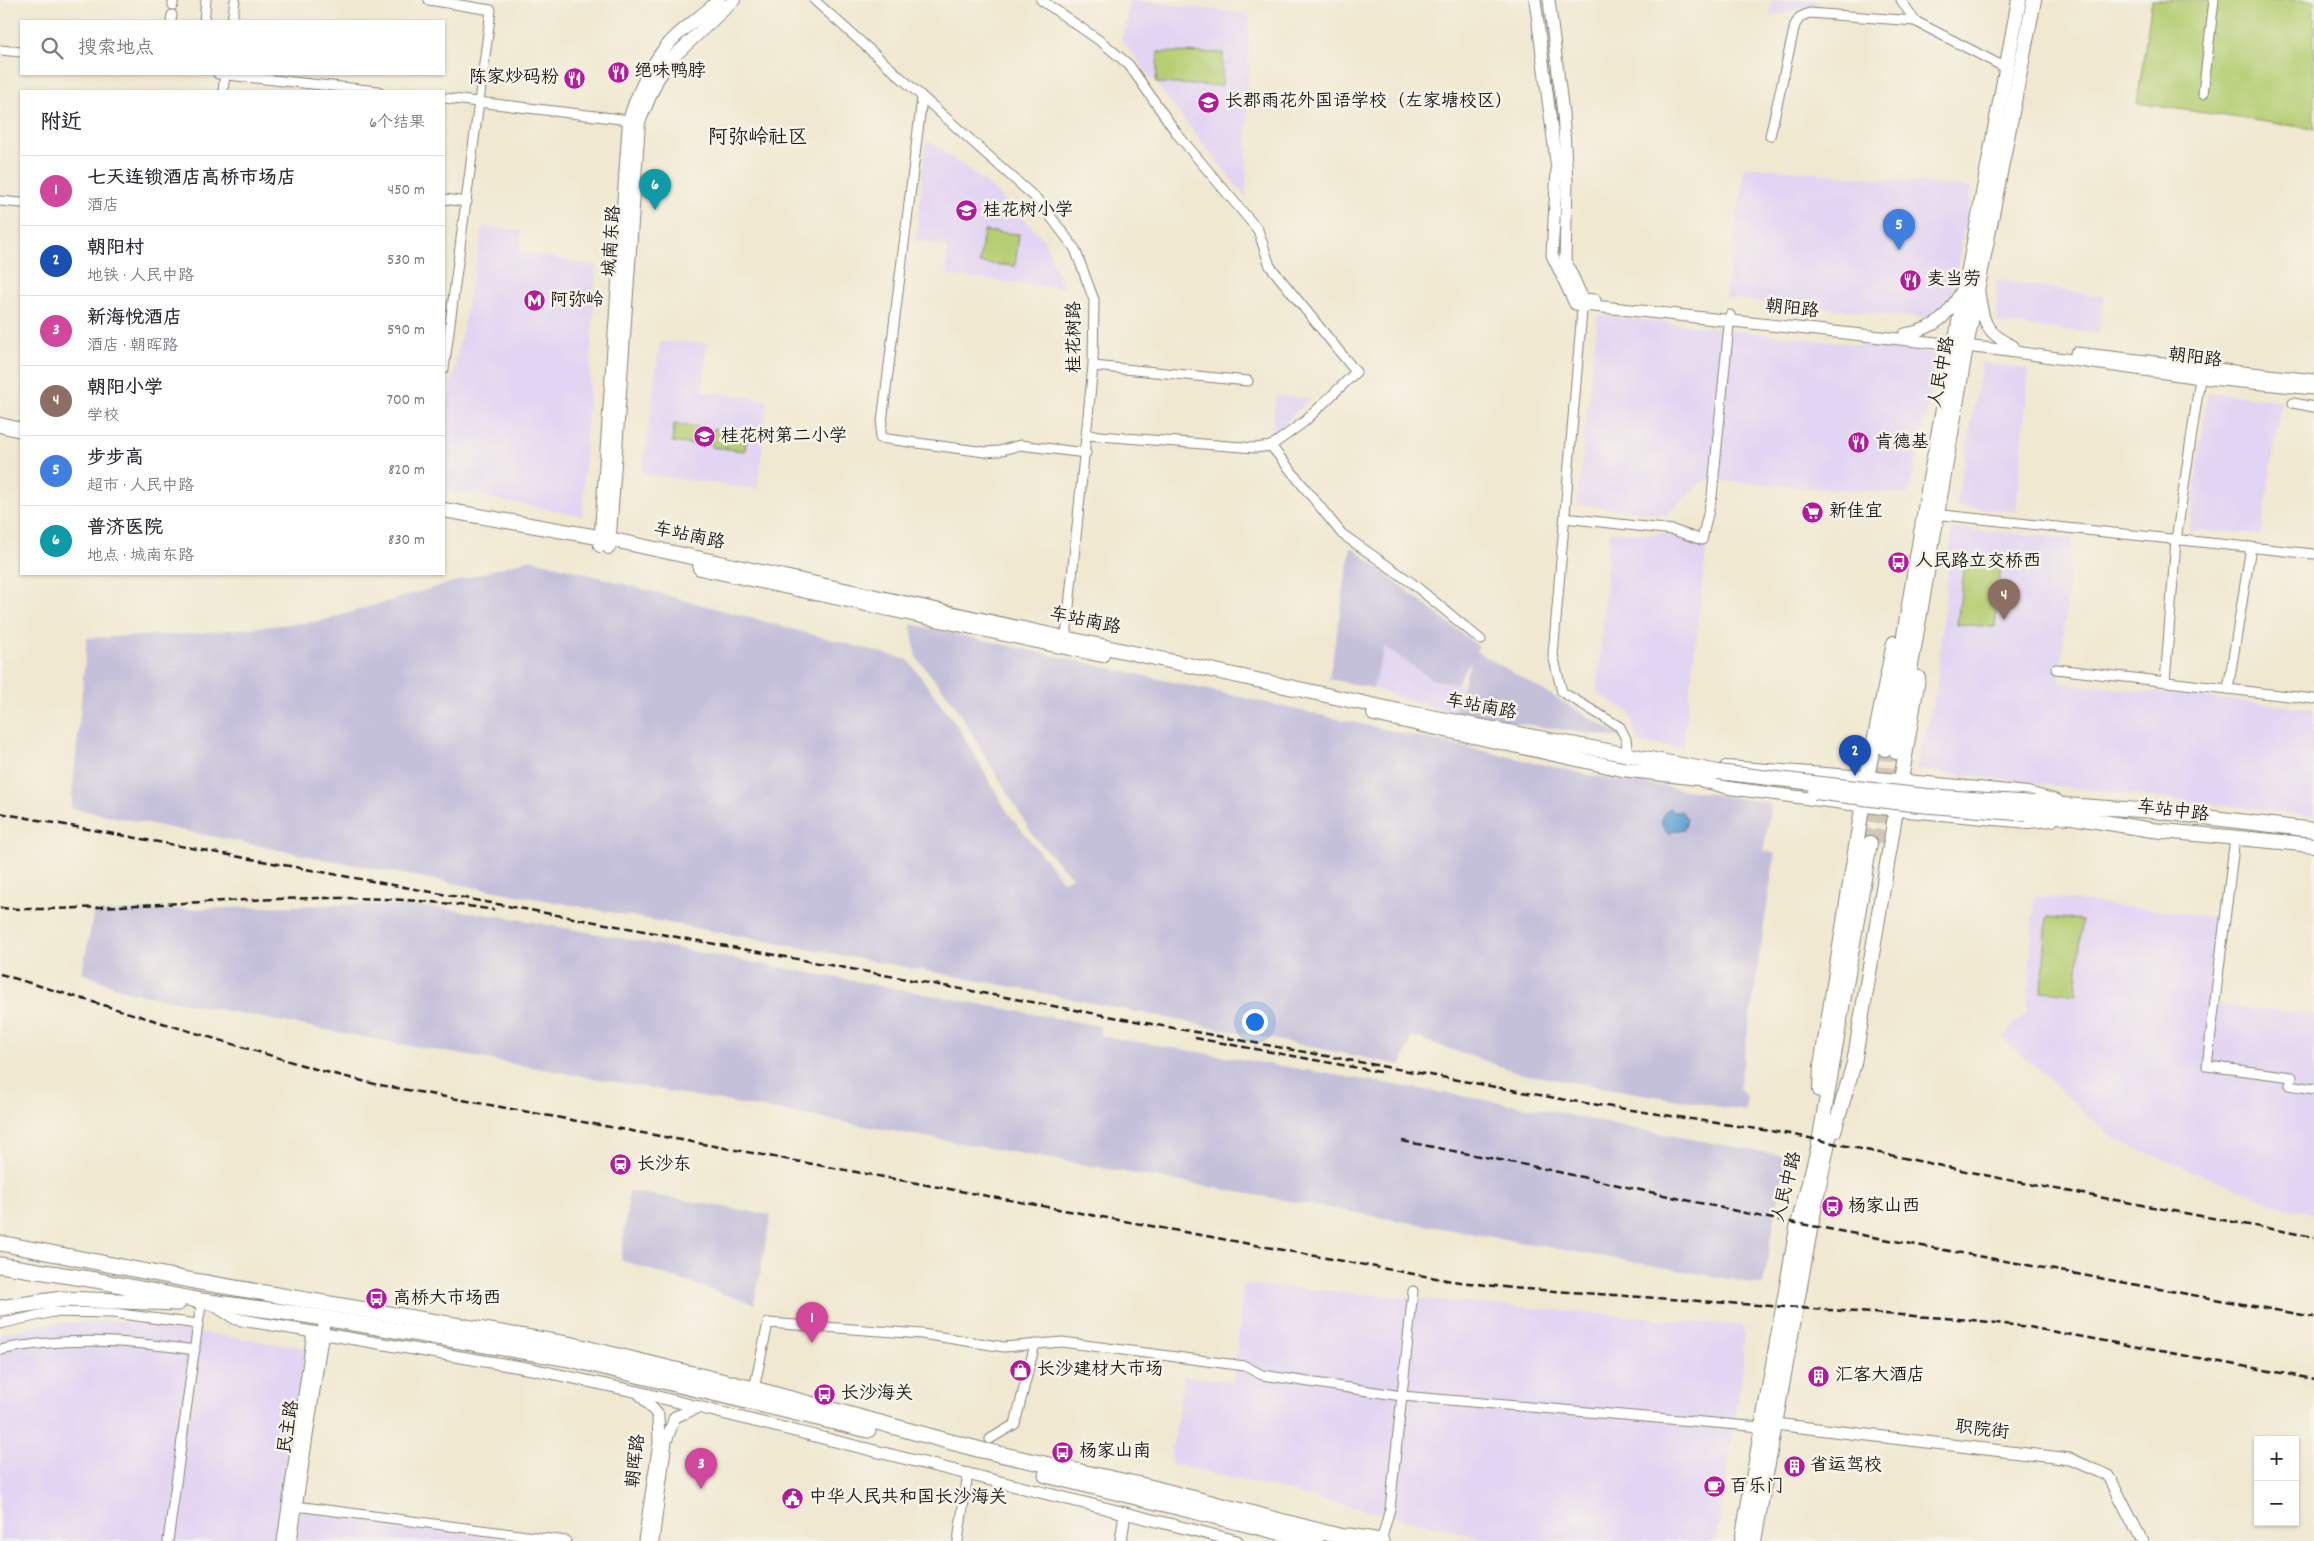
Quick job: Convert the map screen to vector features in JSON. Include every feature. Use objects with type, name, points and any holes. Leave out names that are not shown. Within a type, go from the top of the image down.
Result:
[{"type":"highway","points":[[0,1243],[194,1281],[573,1345],[754,1389],[981,1450],[1145,1486],[1330,1532],[1358,1541]]},
{"type":"highway","points":[[0,1254],[28,1250]]},
{"type":"highway","points":[[0,1265],[171,1299]]},
{"type":"highway","points":[[2,1307],[62,1299],[171,1299],[206,1302],[325,1318],[570,1359],[934,1446],[1316,1541]]},
{"type":"highway","points":[[1330,1532],[1381,1541]]},
{"type":"main road","name":"城南东路","points":[[605,542],[629,120],[644,79],[662,52],[678,34],[719,0]]},
{"type":"main road","name":"城南东路","points":[[605,542],[639,122],[657,80],[671,58],[734,0]]},
{"type":"main road","name":"人民中路","points":[[1973,284],[2018,0]]},
{"type":"main road","name":"人民中路","points":[[1891,750],[1937,476],[1973,284],[2034,0]]},
{"type":"main road","points":[[0,425],[20,430]]},
{"type":"main road","points":[[0,434],[20,438]]},
{"type":"main road","points":[[1822,1152],[1854,1063],[1903,780],[1944,515],[1937,476]]},
{"type":"main road","points":[[1822,1152],[1822,1066],[1867,776],[1918,521],[1937,476]]},
{"type":"main road","name":"车站南路","points":[[445,510],[1066,637],[1404,712],[1682,766],[1717,776]]},
{"type":"main road","name":"车站南路","points":[[445,519],[605,542],[1054,645],[1290,693],[1435,730],[1622,769],[1690,778],[1717,776]]},
{"type":"main road","points":[[1682,766],[1867,776],[2028,793],[2073,812]]},
{"type":"main road","name":"车站中路","points":[[1717,776],[1919,805],[2073,812],[2154,811],[2314,830]]},
{"type":"main road","points":[[1690,778],[1729,788],[1863,806],[2028,822],[2073,812]]},
{"type":"main road","name":"车站中路","points":[[2073,812],[2152,830],[2314,845]]},
{"type":"main road","name":"人民中路","points":[[1742,1541],[1810,1230],[1875,844]]},
{"type":"main road","name":"人民中路","points":[[1754,1541],[1768,1426]]},
{"type":"street","points":[[204,20],[206,0]]},
{"type":"street","points":[[232,20],[235,0]]},
{"type":"street","points":[[429,0],[492,10],[445,362]]},
{"type":"street","name":"桂花树路","points":[[814,0],[1039,201],[1075,249],[1094,300],[1093,366],[1086,452],[1066,637]]},
{"type":"street","points":[[1041,0],[1103,43],[1129,65],[1178,135],[1258,230],[1270,266],[1356,372],[1304,422],[1271,446],[1255,448],[1087,435]]},
{"type":"street","points":[[1535,0],[1557,169],[1552,255],[1575,304],[1583,302]]},
{"type":"street","points":[[1549,0],[1562,113],[1567,181],[1565,260],[1583,302],[1552,655],[1562,692],[1620,727],[1626,739],[1628,756]]},
{"type":"street","points":[[1901,0],[1914,21]]},
{"type":"street","points":[[2203,94],[2214,0]]},
{"type":"street","points":[[1770,136],[1794,25],[1800,17],[1809,12],[1914,21],[2006,68]]},
{"type":"street","points":[[0,50],[20,52]]},
{"type":"street","points":[[223,75],[223,90]]},
{"type":"street","points":[[232,75],[369,90]]},
{"type":"street","points":[[445,98],[629,120]]},
{"type":"street","points":[[922,98],[880,438],[985,452],[999,451],[1020,445],[1086,452]]},
{"type":"street","points":[[445,199],[467,202]]},
{"type":"street","points":[[0,201],[20,203]]},
{"type":"street","points":[[1905,334],[1930,328],[1941,321],[1973,284]]},
{"type":"street","points":[[1973,284],[1982,315],[1989,330],[1999,339],[2013,346]]},
{"type":"street","name":"朝阳路","points":[[1583,302],[1962,343],[2013,346],[2314,389]]},
{"type":"street","points":[[1565,518],[1673,530],[1702,540],[1712,496],[1730,318]]},
{"type":"street","name":"朝阳路","points":[[1730,318],[1905,334],[2001,350],[2200,373],[2314,380]]},
{"type":"street","points":[[1093,366],[1248,381]]},
{"type":"street","points":[[2165,682],[2176,540],[2200,373]]},
{"type":"street","points":[[2293,403],[2314,407]]},
{"type":"street","points":[[1271,446],[1342,534],[1412,583],[1481,640]]},
{"type":"street","points":[[1944,515],[2314,554]]},
{"type":"street","points":[[2228,690],[2251,547]]},
{"type":"street","points":[[2056,669],[2314,699]]},
{"type":"street","points":[[2236,838],[2208,1066],[2292,1077],[2290,1086],[2314,1088]]},
{"type":"street","points":[[1381,1541],[1390,1509],[1414,1291]]},
{"type":"street","points":[[168,1541],[198,1324],[206,1302],[236,1319],[532,1369],[638,1392],[1238,1541]]},
{"type":"street","points":[[0,1324],[53,1312],[113,1313],[198,1324]]},
{"type":"street","name":"民主路","points":[[283,1541],[318,1334],[325,1318]]},
{"type":"street","points":[[754,1389],[768,1323],[922,1334],[1004,1347],[1062,1342],[1245,1366],[1262,1375],[1402,1396],[1768,1426]]},
{"type":"street","name":"民主路","points":[[290,1541],[318,1334]]},
{"type":"street","points":[[0,1350],[59,1341],[88,1340],[134,1342],[195,1350]]},
{"type":"street","points":[[990,1439],[1015,1424],[1035,1344]]},
{"type":"street","name":"朝晖路","points":[[638,1392],[658,1415],[658,1443],[644,1541]]},
{"type":"street","name":"朝晖路","points":[[653,1541],[666,1441],[675,1417],[700,1408]]},
{"type":"street","name":"职院街","points":[[1768,1426],[2070,1459],[2109,1476],[2142,1541]]},
{"type":"street","points":[[958,1541],[968,1473]]},
{"type":"street","points":[[296,1506],[566,1541]]},
{"type":"street","points":[[1121,1541],[1125,1513]]},
{"type":"shaded area","name":"长郡雨花外国语学校（左家塘校区）","points":[[1128,0],[1249,14],[1246,198],[1121,39],[1127,25]]},
{"type":"shaded area","points":[[1771,0],[1819,0],[1819,4],[1770,17]]},
{"type":"shaded area","name":"桂花树小学","points":[[926,139],[986,183],[1044,239],[1063,288],[947,275],[947,246],[916,240]]},
{"type":"shaded area","points":[[1745,166],[1972,188],[1947,320],[1725,298]]},
{"type":"shaded area","points":[[483,226],[521,231],[521,252],[596,266],[582,516],[445,489],[445,417]]},
{"type":"shaded area","points":[[1996,280],[2105,297],[2098,333],[1997,323]]},
{"type":"shaded area","points":[[1598,315],[1939,354],[1909,494],[1704,480],[1666,515],[1577,504]]},
{"type":"shaded area","name":"桂花树第二小学","points":[[660,342],[707,343],[702,391],[768,400],[757,489],[642,474]]},
{"type":"shaded area","points":[[1982,362],[2029,370],[2016,512],[1956,506]]},
{"type":"shaded area","points":[[2208,392],[2281,401],[2261,534],[2189,530]]},
{"type":"shaded area","points":[[1276,396],[1311,398],[1271,436]]},
{"type":"shaded area","points":[[1952,528],[2072,539],[2060,683],[2314,709],[2314,816],[1915,769],[1936,693]]},
{"type":"shaded area","points":[[1610,532],[1708,536],[1683,748],[1638,743],[1630,712],[1597,693]]},
{"type":"shaded area","points":[[1351,547],[1479,647],[1476,651],[1626,739],[1454,714],[1471,660],[1456,684],[1431,679],[1385,647],[1373,688],[1329,679]]},
{"type":"shaded area","points":[[531,559],[908,660],[959,728],[1008,813],[1063,881],[1072,877],[1034,837],[953,702],[916,657],[911,624],[1595,776],[1771,803],[1764,850],[1775,854],[1739,1089],[1747,1096],[1745,1111],[1523,1074],[1412,1036],[1401,1065],[1008,986],[339,862],[71,808],[87,638],[190,634],[321,621]]},
{"type":"shaded area","points":[[1385,647],[1431,679],[1461,685],[1454,714],[1373,688]]},
{"type":"shaded area","points":[[2034,896],[2216,917],[2211,1004],[2314,1015],[2314,1214],[2287,1208],[2115,1140],[2002,1037],[2027,1012]]},
{"type":"shaded area","points":[[358,904],[432,907],[505,917],[1099,1026],[1102,1036],[1552,1111],[1634,1129],[1786,1156],[1763,1285],[373,1039],[129,992],[82,973],[94,912]]},
{"type":"shaded area","points":[[629,1191],[771,1215],[754,1304],[621,1260]]},
{"type":"shaded area","points":[[1244,1284],[1743,1326],[1743,1368],[1716,1541],[1496,1541],[1170,1463],[1184,1376],[1233,1382]]},
{"type":"shaded area","points":[[115,1320],[305,1348],[274,1541],[0,1541],[0,1335],[45,1324]]},
{"type":"shaded area","points":[[300,1511],[517,1541],[296,1541]]},
{"type":"green space","points":[[2152,0],[2314,0],[2314,129],[2137,103]]},
{"type":"green space","points":[[1158,52],[1223,53],[1222,86],[1156,83]]},
{"type":"green space","points":[[984,231],[1019,234],[1015,266],[979,263]]},
{"type":"green space","points":[[674,424],[707,428],[704,446],[672,442]]},
{"type":"green space","points":[[713,429],[747,433],[745,451],[711,447]]},
{"type":"green space","points":[[1965,563],[2001,566],[1995,627],[1957,624]]},
{"type":"green space","points":[[2047,917],[2082,920],[2076,994],[2042,991]]},
{"type":"water","points":[[1670,808],[1672,811],[1681,811],[1687,819],[1684,829],[1672,831],[1670,835],[1662,825],[1662,818]]},
{"type":"tunnel","points":[[1870,843],[1885,749]]},
{"type":"tunnel","points":[[1879,844],[1896,752]]},
{"type":"railway","points":[[0,813],[1572,1101],[1790,1134],[2018,1182],[2314,1237]]},
{"type":"railway","points":[[0,908],[35,909],[273,899],[362,898],[406,900],[494,910]]},
{"type":"railway","points":[[0,974],[322,1071],[375,1084],[1452,1281],[1512,1288],[1972,1320],[2028,1327],[2314,1379]]},
{"type":"railway","points":[[1195,1038],[1380,1072]]},
{"type":"railway","points":[[1402,1141],[1536,1167],[1768,1218],[2314,1317]]},
{"type":"place","name":"绝味鸭脖","points":[[618,72]]},
{"type":"place","name":"陈家炒码粉","points":[[575,78]]},
{"type":"place","name":"长郡雨花外国语学校（左家塘校区）","points":[[1209,102]]},
{"type":"place","name":"普济医院","points":[[655,210]]},
{"type":"place","name":"桂花树小学","points":[[967,211]]},
{"type":"place","name":"步步高","points":[[1899,250]]},
{"type":"place","name":"麦当劳","points":[[1911,280]]},
{"type":"place","name":"阿弥岭","points":[[534,301]]},
{"type":"place","name":"桂花树第二小学","points":[[705,437]]},
{"type":"place","name":"肯德基","points":[[1859,443]]},
{"type":"place","name":"新佳宜","points":[[1813,512]]},
{"type":"place","name":"人民路立交桥西","points":[[1899,562]]},
{"type":"place","name":"朝阳小学","points":[[2004,620]]},
{"type":"place","name":"朝阳村","points":[[1855,776]]},
{"type":"place","name":"长沙东","points":[[621,1165]]},
{"type":"place","name":"杨家山西","points":[[1832,1207]]},
{"type":"place","name":"高桥大市场西","points":[[377,1299]]},
{"type":"place","name":"七天连锁酒店高桥市场店","points":[[812,1343]]},
{"type":"place","name":"长沙建材大市场","points":[[1021,1370]]},
{"type":"place","name":"汇客大酒店","points":[[1819,1376]]},
{"type":"place","name":"长沙海关","points":[[825,1394]]},
{"type":"place","name":"杨家山南","points":[[1063,1452]]},
{"type":"place","name":"省运驾校","points":[[1794,1466]]},
{"type":"place","name":"百乐门","points":[[1714,1487]]},
{"type":"place","name":"新海悦酒店","points":[[701,1489]]},
{"type":"place","name":"中华人民共和国长沙海关","points":[[793,1498]]},
{"type":"district","name":"阿弥岭社区","points":[[758,139]]}]
